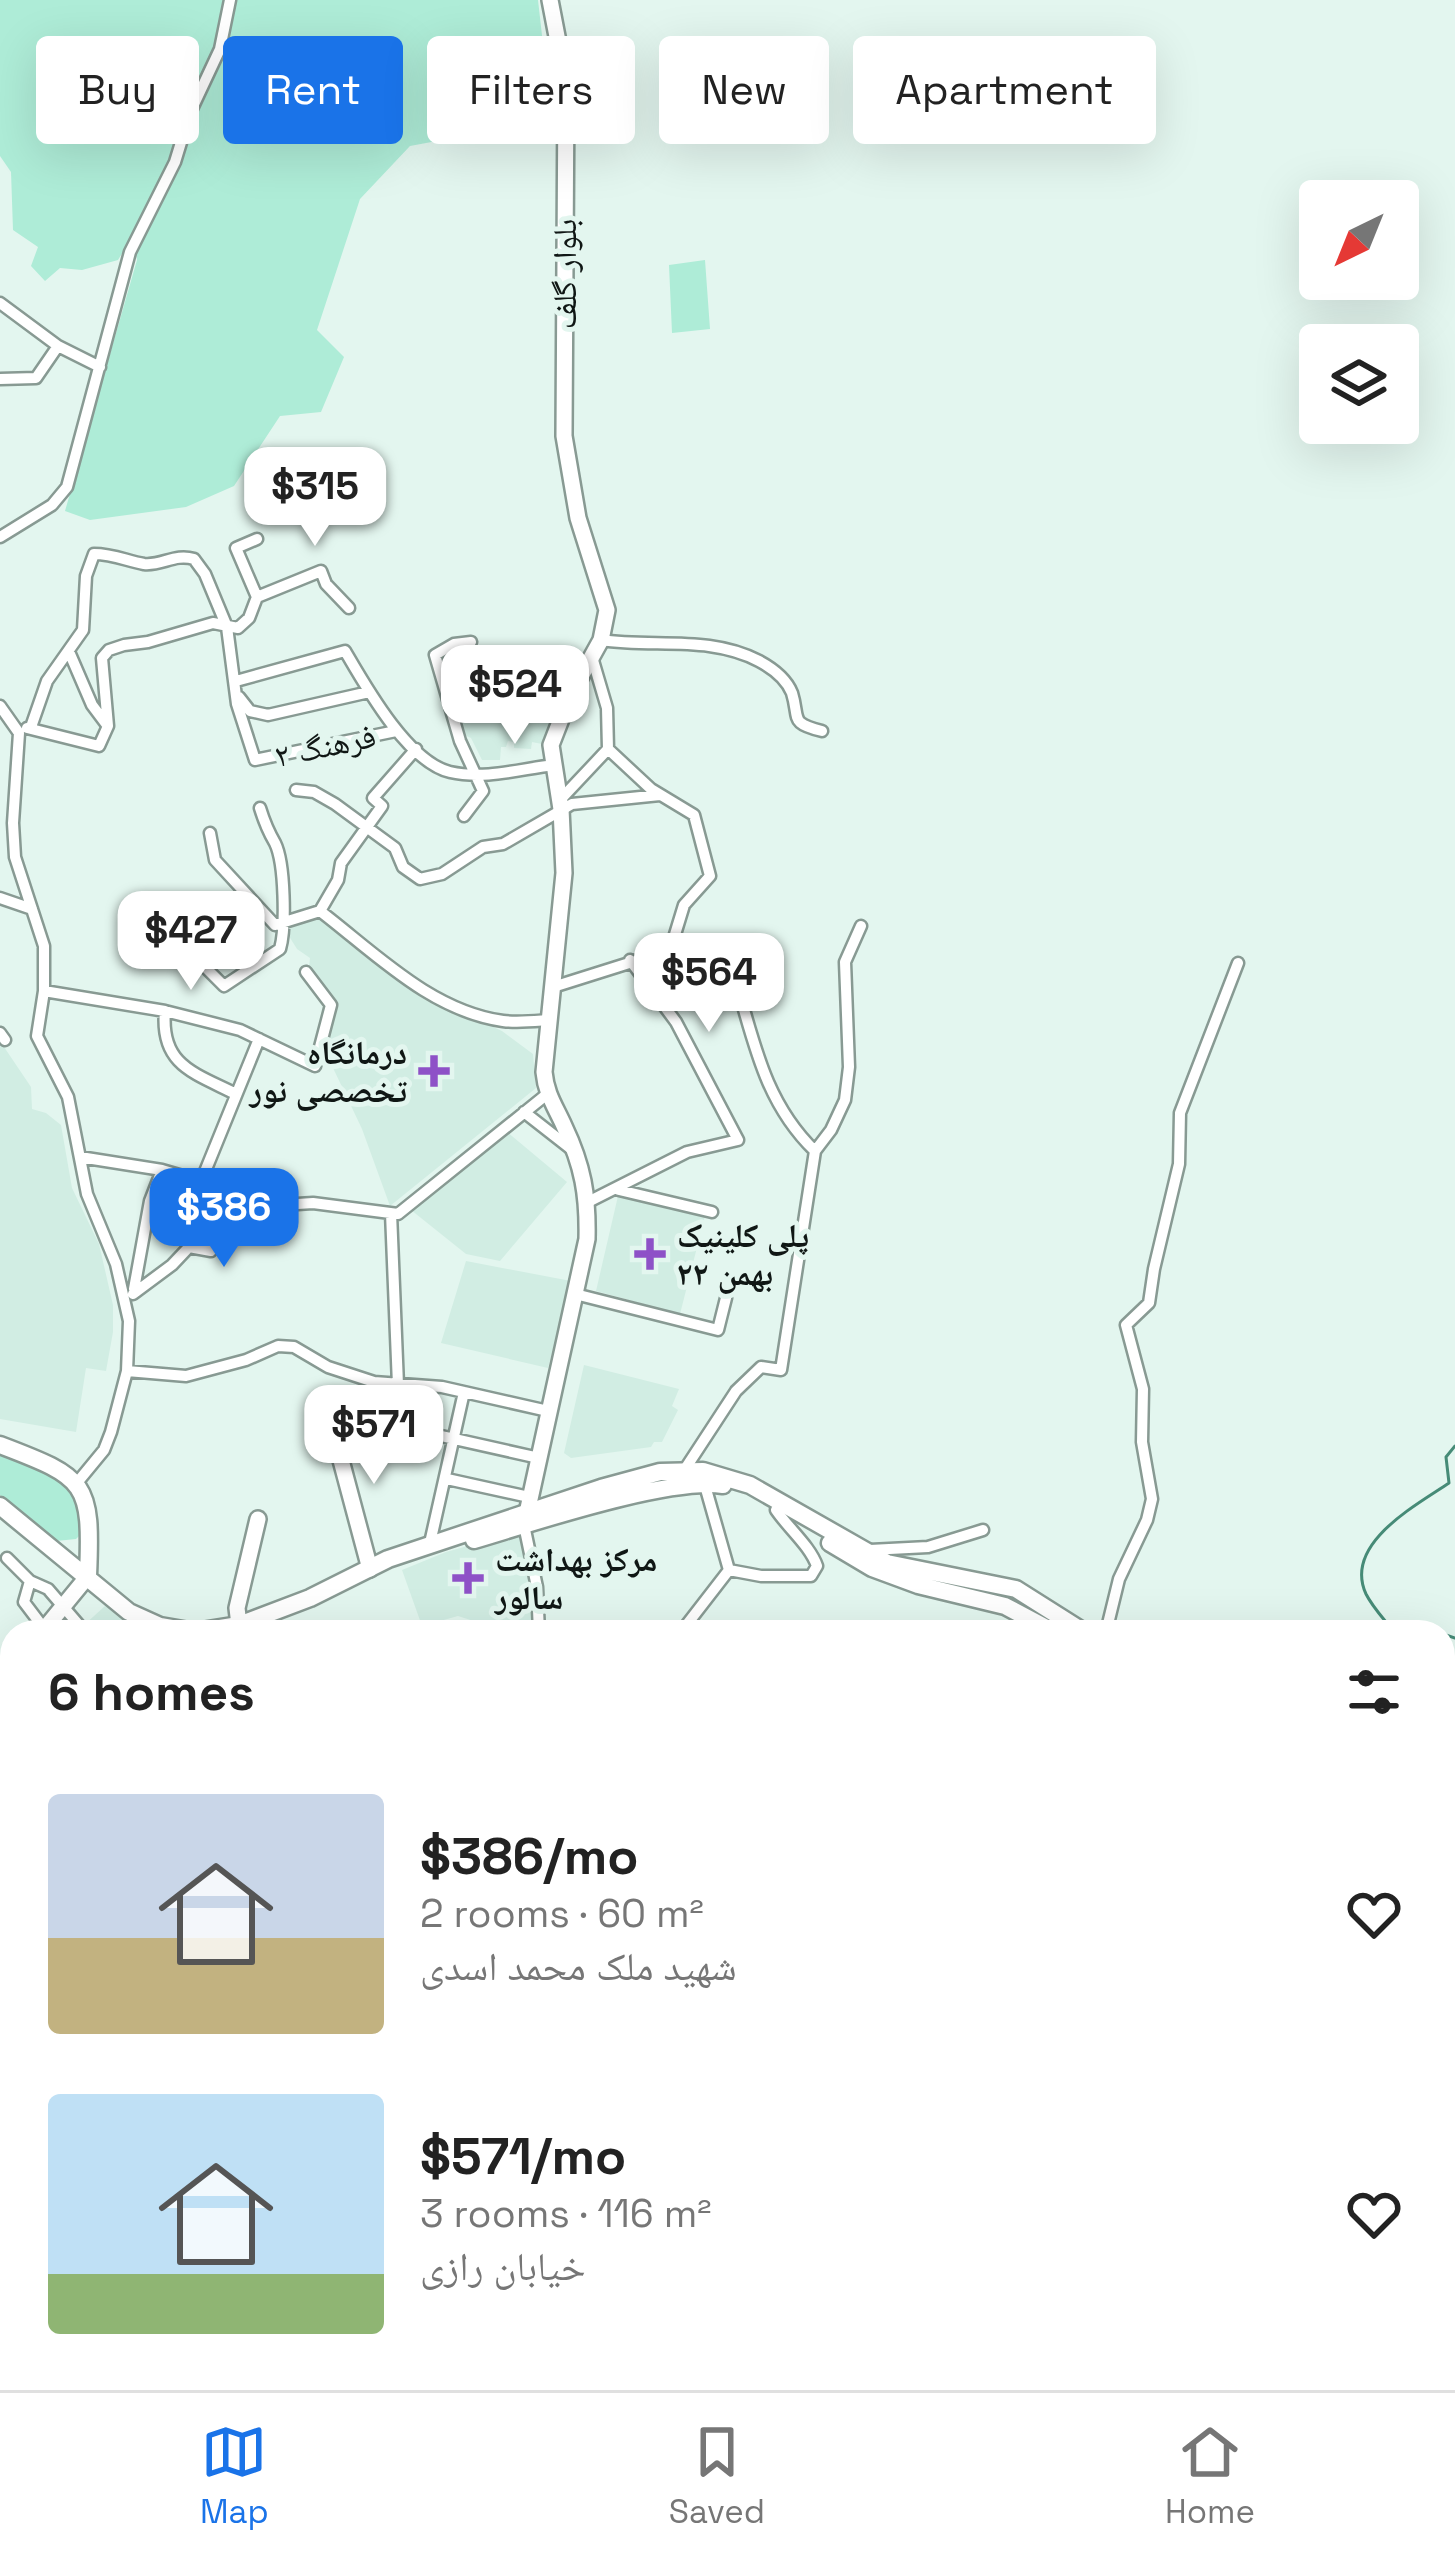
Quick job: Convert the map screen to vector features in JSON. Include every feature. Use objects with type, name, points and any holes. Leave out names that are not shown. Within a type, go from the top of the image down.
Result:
[{"type":"main road","points":[[0,1445],[59,1468],[82,1490],[91,1514],[88,1576]]},
{"type":"main road","points":[[247,1620],[430,1544],[526,1511],[662,1480],[685,1469],[730,1477],[872,1568],[918,1586],[1005,1606],[1031,1620]]},
{"type":"main road","points":[[662,1480],[728,1486],[915,1571],[1016,1589],[1065,1620]]},
{"type":"main road","points":[[0,1506],[129,1612],[147,1620]]},
{"type":"main road","points":[[370,1569],[389,1568],[526,1511]]},
{"type":"main road","points":[[54,1550],[68,1552],[90,1540]]},
{"type":"street","points":[[0,537],[52,505],[67,487],[130,251],[175,162],[190,113],[220,49],[230,0]]},
{"type":"street","name":"بلوار گلف","points":[[550,0],[566,83],[564,436],[578,518],[607,610],[602,640]]},
{"type":"street","points":[[0,303],[58,346],[100,367]]},
{"type":"street","points":[[0,379],[36,378],[58,346]]},
{"type":"street","points":[[0,706],[25,730],[99,746],[108,726],[102,658],[109,650],[213,622],[238,628],[249,618],[257,597],[236,548],[256,539]]},
{"type":"street","points":[[129,1321],[116,1264],[88,1194],[68,1097],[38,1036],[44,946],[15,856],[13,823],[25,730],[47,681],[83,630],[86,576],[94,554],[115,554],[149,565],[181,554],[194,559],[226,627],[236,687],[250,711],[268,715],[369,692]]},
{"type":"street","points":[[257,597],[322,571],[326,584],[349,608]]},
{"type":"street","points":[[538,1620],[526,1511],[587,1238],[588,1202],[577,1155],[547,1095],[544,1072],[564,873],[551,745],[570,696],[602,640],[687,642],[755,659],[778,673],[793,695],[795,717],[804,727],[823,731]]},
{"type":"street","points":[[464,816],[483,791],[460,741],[435,655],[454,644],[471,642]]},
{"type":"street","points":[[236,687],[345,651],[395,730],[446,771],[478,774],[554,765]]},
{"type":"street","points":[[70,654],[92,705],[108,726]]},
{"type":"street","points":[[296,790],[314,792],[395,848],[403,867],[420,879],[442,874],[483,848],[503,844],[560,805],[608,749],[608,708],[592,657]]},
{"type":"street","name":"فرهنگ ۲","points":[[236,687],[255,760],[395,730]]},
{"type":"street","points":[[210,833],[214,860],[275,925],[320,911],[338,880],[341,863],[382,806],[373,798],[416,749]]},
{"type":"street","points":[[553,987],[661,953],[673,941],[684,905],[710,876],[694,815],[660,795],[608,749]]},
{"type":"street","points":[[560,805],[660,795]]},
{"type":"street","points":[[192,954],[224,986],[280,949],[286,922],[275,843],[268,836],[260,808]]},
{"type":"street","points":[[0,898],[32,909]]},
{"type":"street","points":[[320,911],[400,975],[464,1011],[504,1021],[550,1020]]},
{"type":"street","points":[[685,1469],[736,1391],[761,1367],[781,1370],[814,1150],[831,1130],[845,1100],[849,1067],[845,962],[861,926]]},
{"type":"street","points":[[588,1202],[708,1144],[738,1140],[676,1022],[630,960]]},
{"type":"street","points":[[1109,1620],[1119,1579],[1152,1499],[1142,1442],[1143,1389],[1126,1325],[1150,1304],[1179,1164],[1180,1113],[1238,963]]},
{"type":"street","points":[[733,971],[769,1089],[794,1130],[814,1150]]},
{"type":"street","points":[[44,991],[165,1011],[259,1039],[315,1066],[331,1006],[306,972]]},
{"type":"street","points":[[165,1011],[166,1047],[174,1058],[236,1094]]},
{"type":"street","points":[[202,1179],[259,1039]]},
{"type":"street","points":[[80,1156],[202,1179],[282,1204],[313,1203],[398,1214],[547,1095]]},
{"type":"street","points":[[524,1112],[577,1155]]},
{"type":"street","points":[[76,1484],[104,1450],[127,1371],[133,1294],[150,1201],[162,1170]]},
{"type":"street","points":[[133,1294],[189,1246],[211,1251],[224,1187]]},
{"type":"street","points":[[619,1190],[712,1212]]},
{"type":"street","points":[[391,1213],[398,1384],[392,1425],[539,1458]]},
{"type":"street","points":[[575,1294],[718,1330],[726,1298]]},
{"type":"street","points":[[127,1371],[187,1376],[278,1346],[294,1347],[343,1372],[548,1411]]},
{"type":"street","points":[[430,1544],[464,1392]]},
{"type":"street","points":[[328,1442],[338,1449],[370,1569]]},
{"type":"street","points":[[447,1479],[526,1511]]},
{"type":"street","points":[[704,1482],[730,1570]]},
{"type":"street","points":[[730,1570],[761,1576],[811,1576],[817,1566],[813,1552],[796,1539],[772,1504]]},
{"type":"street","points":[[231,1620],[258,1520]]},
{"type":"street","points":[[867,1551],[928,1546],[983,1530]]},
{"type":"street","points":[[2,1556],[30,1582],[48,1589],[75,1620]]},
{"type":"street","points":[[690,1620],[730,1570]]},
{"type":"street","points":[[53,1620],[88,1576]]},
{"type":"street","points":[[30,1582],[24,1602],[35,1620]]},
{"type":"shaded area","points":[[452,680],[536,687],[558,695],[547,745],[532,742],[531,749],[514,748],[514,742],[508,741],[501,747],[500,760],[482,760],[471,738],[460,733],[462,712],[457,711],[457,701],[450,700]]},
{"type":"shaded area","name":"درمانگاه تخصصی نور","points":[[317,916],[434,1000],[502,1031],[533,1054],[536,1088],[390,1206],[362,1129],[325,1051],[338,1005],[309,967],[310,958],[287,933],[296,921]]},
{"type":"shaded area","points":[[0,1041],[31,1087],[32,1109],[61,1125],[72,1188],[99,1244],[113,1305],[106,1371],[86,1368],[76,1432],[0,1419]]},
{"type":"shaded area","points":[[507,1132],[567,1182],[500,1261],[466,1254],[411,1210]]},
{"type":"shaded area","name":"پلی کلینیک ۲۲ بهمن","points":[[618,1196],[705,1216],[680,1314],[596,1291]]},
{"type":"shaded area","points":[[466,1261],[571,1281],[548,1368],[441,1343]]},
{"type":"shaded area","points":[[584,1365],[679,1389],[672,1406],[678,1410],[662,1442],[571,1458],[564,1453]]},
{"type":"shaded area","name":"مرکز بهداشت سالور","points":[[518,1532],[534,1585],[536,1620],[458,1616],[420,1620],[402,1570]]},
{"type":"shaded area","points":[[105,1606],[126,1620],[90,1620]]},
{"type":"green space","points":[[0,0],[538,0],[542,36],[427,36],[427,143],[410,146],[360,199],[317,330],[344,357],[321,412],[280,416],[234,486],[186,507],[90,520],[65,511],[137,260],[129,242],[118,260],[82,270],[60,268],[45,281],[31,266],[38,247],[13,230],[11,172],[0,156]]},
{"type":"green space","points":[[705,260],[710,329],[672,333],[669,265]]},
{"type":"green space","points":[[0,1452],[55,1473],[77,1494],[83,1532],[76,1539],[56,1541],[0,1495]]},
{"type":"waterway","points":[[1385,1620],[1366,1594],[1364,1559],[1386,1528],[1449,1483],[1446,1457],[1455,1446]]},
{"type":"place","name":"درمانگاه تخصصی نور","points":[[434,1071]]},
{"type":"place","name":"پلی کلینیک ۲۲ بهمن","points":[[650,1254]]},
{"type":"place","name":"مرکز بهداشت سالور","points":[[468,1578]]}]
